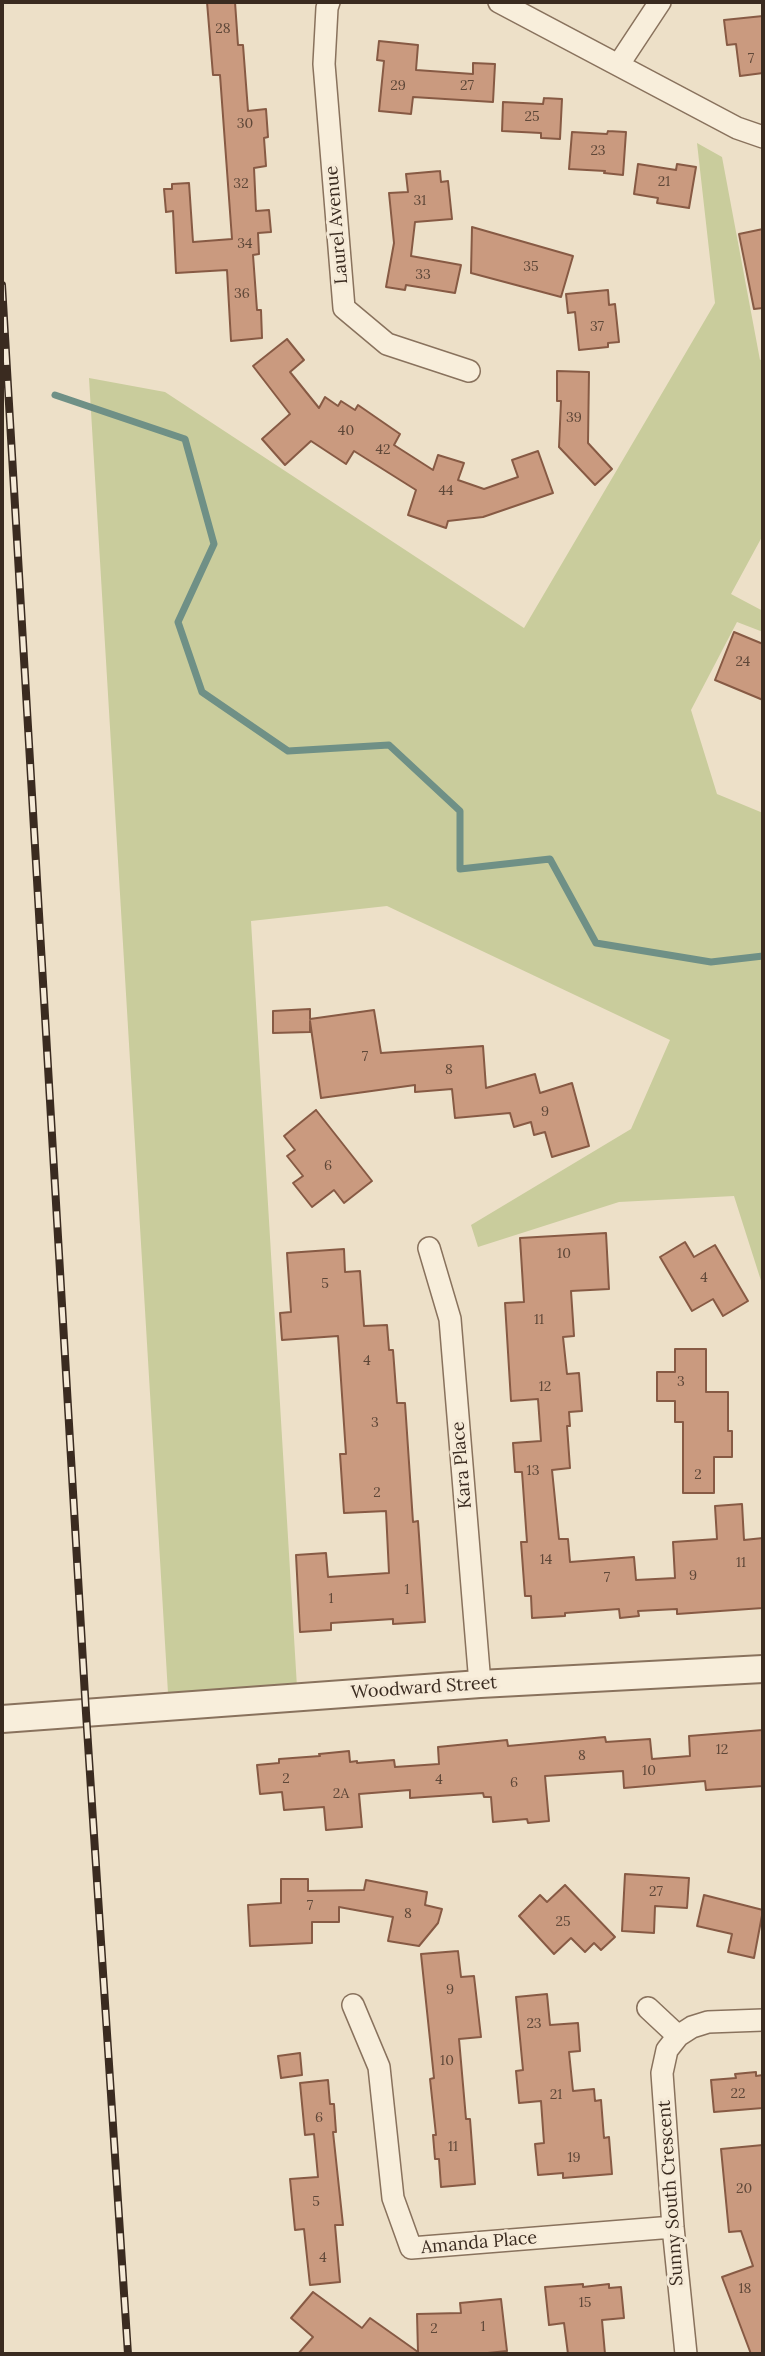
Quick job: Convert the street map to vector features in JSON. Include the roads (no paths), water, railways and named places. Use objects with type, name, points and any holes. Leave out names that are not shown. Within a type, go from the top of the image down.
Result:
[{"type":"street","name":"Laurel Avenue","points":[[329,2],[324,64],[344,308],[387,344],[468,371]]},
{"type":"street","points":[[499,2],[737,128],[763,137]]},
{"type":"street","points":[[619,64],[660,2]]},
{"type":"street","name":"Kara Place","points":[[429,1248],[450,1319],[480,1684]]},
{"type":"street","name":"Woodward Street","points":[[2,1719],[480,1684],[763,1669]]},
{"type":"street","name":"Amanda Place","points":[[352,2005],[379,2067],[393,2198],[411,2248],[673,2227]]},
{"type":"street","points":[[648,2008],[678,2036],[692,2027],[708,2022],[763,2020]]},
{"type":"street","name":"Sunny South Crescent","points":[[678,2036],[667,2050],[662,2073],[673,2227],[686,2354]]},
{"type":"waterway","points":[[55,395],[185,439],[214,544],[178,622],[202,692],[288,751],[389,745],[460,811],[460,869],[550,859],[596,943],[711,962],[763,956]]},
{"type":"railway","points":[[2,285],[86,1713],[128,2354]]}]
